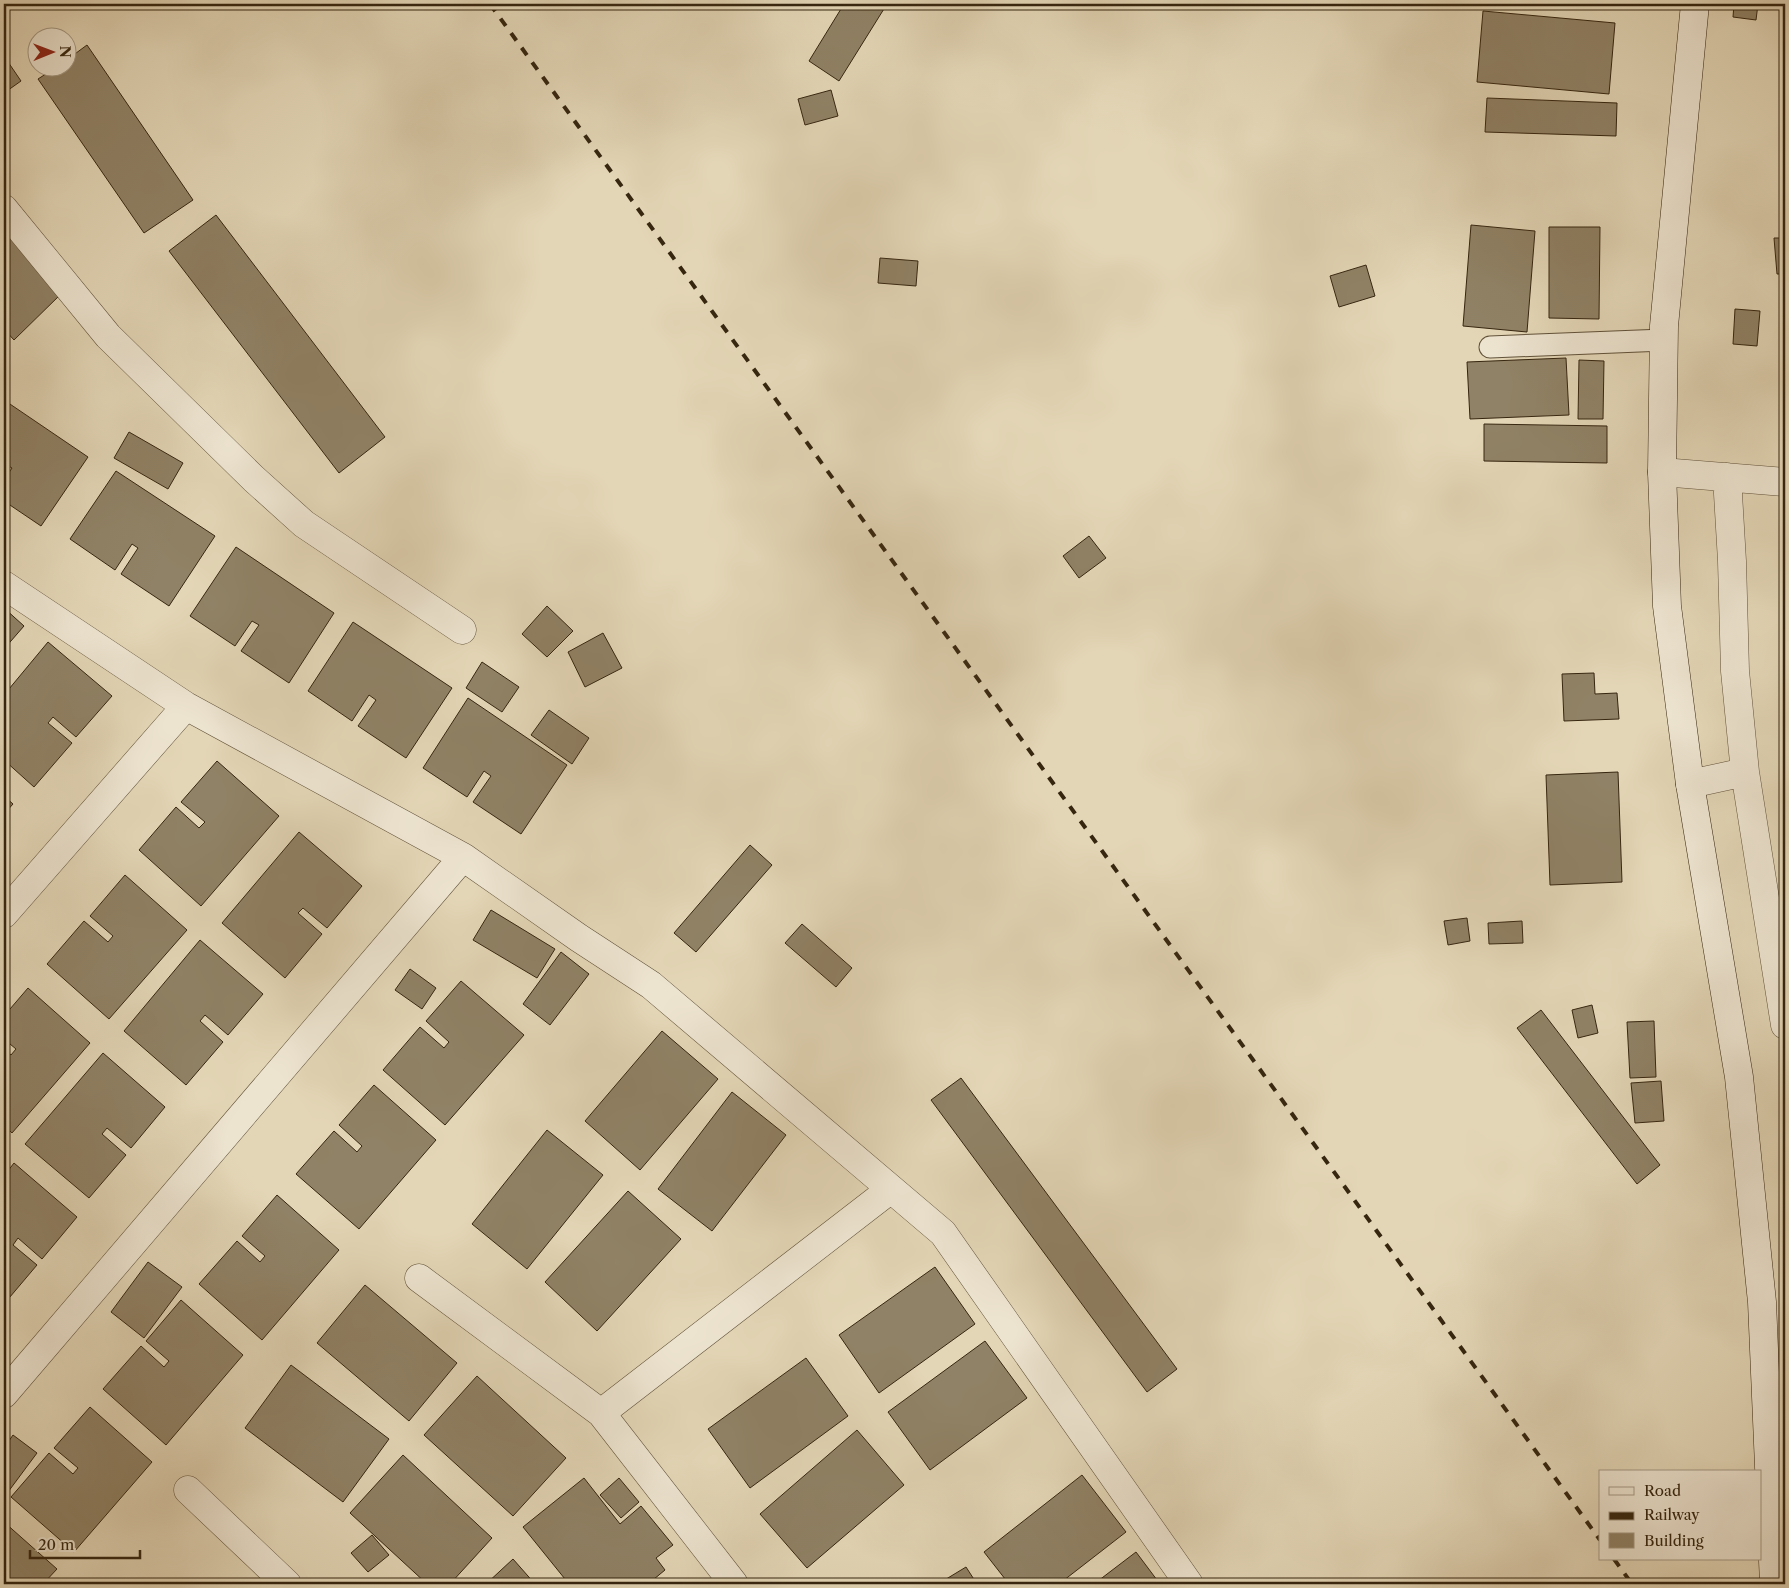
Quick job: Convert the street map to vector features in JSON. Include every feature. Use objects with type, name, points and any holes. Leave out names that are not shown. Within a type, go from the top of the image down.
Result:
[{"type":"street","points":[[1695,4],[1664,340],[1662,472],[1666,606],[1690,784],[1739,1077],[1762,1302],[1774,1584]]},
{"type":"street","points":[[4,209],[108,336],[254,479],[304,524],[462,630]]},
{"type":"street","points":[[1662,472],[1785,482]]},
{"type":"street","points":[[1727,477],[1736,671],[1745,772],[1785,1025]]},
{"type":"street","points":[[4,585],[186,706],[463,857],[651,985],[943,1233],[1189,1584]]},
{"type":"street","points":[[4,914],[186,706]]},
{"type":"street","points":[[1690,784],[1745,772]]},
{"type":"street","points":[[4,1394],[463,857]]},
{"type":"street","points":[[601,1413],[890,1189]]},
{"type":"street","points":[[419,1278],[601,1413],[734,1584]]},
{"type":"street","points":[[188,1490],[286,1584]]},
{"type":"lane","points":[[1490,347],[1664,340]]},
{"type":"building","points":[[844,4],[887,4],[839,81],[809,61]]},
{"type":"building","points":[[1734,4],[1758,4],[1756,20],[1733,17]]},
{"type":"building","points":[[1483,11],[1615,23],[1609,94],[1477,82]]},
{"type":"building","points":[[87,45],[193,200],[144,233],[38,79],[78,78],[78,52]]},
{"type":"building","points":[[4,56],[21,81],[4,93]]},
{"type":"building","points":[[831,90],[838,116],[805,125],[798,99]]},
{"type":"building","points":[[1487,98],[1617,103],[1616,136],[1485,132]]},
{"type":"building","points":[[216,215],[385,437],[339,473],[169,251]]},
{"type":"building","points":[[1471,225],[1535,231],[1527,332],[1463,326]]},
{"type":"building","points":[[1549,227],[1600,227],[1599,319],[1549,318]]},
{"type":"building","points":[[4,232],[62,293],[14,340],[4,329]]},
{"type":"building","points":[[1774,238],[1785,238],[1785,274],[1777,274]]},
{"type":"building","points":[[880,258],[918,261],[916,286],[878,283]]},
{"type":"building","points":[[1366,265],[1375,296],[1339,307],[1330,276]]},
{"type":"building","points":[[1735,309],[1760,311],[1757,346],[1733,344]]},
{"type":"building","points":[[1566,358],[1569,415],[1470,419],[1467,362]]},
{"type":"building","points":[[1579,360],[1604,361],[1603,419],[1578,419]]},
{"type":"building","points":[[4,400],[88,457],[41,526],[4,501],[4,480],[12,468],[4,465]]},
{"type":"building","points":[[1484,424],[1607,426],[1607,463],[1484,461]]},
{"type":"building","points":[[129,432],[183,463],[168,489],[114,458]]},
{"type":"building","points":[[116,471],[215,536],[169,606],[121,574],[138,548],[132,544],[115,570],[70,539]]},
{"type":"building","points":[[1089,536],[1106,558],[1079,578],[1063,556]]},
{"type":"building","points":[[236,547],[334,613],[289,683],[241,651],[259,625],[252,621],[235,646],[190,616]]},
{"type":"building","points":[[547,606],[573,631],[547,657],[522,634]]},
{"type":"building","points":[[4,608],[24,626],[4,649]]},
{"type":"building","points":[[353,622],[452,688],[406,758],[358,726],[376,700],[369,695],[352,721],[308,691]]},
{"type":"building","points":[[603,633],[622,668],[585,687],[568,652]]},
{"type":"building","points":[[48,642],[112,696],[76,737],[53,717],[48,723],[72,743],[34,787],[4,760],[4,695]]},
{"type":"building","points":[[482,662],[519,687],[502,712],[466,688]]},
{"type":"building","points":[[1594,673],[1595,694],[1617,693],[1619,719],[1564,721],[1562,674]]},
{"type":"building","points":[[468,698],[567,765],[521,834],[473,802],[491,776],[484,771],[467,797],[423,768]]},
{"type":"building","points":[[549,710],[589,738],[572,764],[531,735]]},
{"type":"building","points":[[217,761],[279,816],[201,906],[139,850],[176,807],[199,828],[205,822],[181,802]]},
{"type":"building","points":[[1618,772],[1622,882],[1550,885],[1546,775]]},
{"type":"building","points":[[4,796],[13,804],[4,814]]},
{"type":"building","points":[[299,832],[362,886],[327,928],[303,908],[298,913],[322,934],[285,978],[222,923]]},
{"type":"building","points":[[750,845],[772,865],[696,952],[674,933]]},
{"type":"building","points":[[125,875],[187,930],[109,1019],[47,964],[84,921],[108,942],[113,936],[90,916]]},
{"type":"building","points":[[491,910],[555,949],[537,978],[473,940]]},
{"type":"building","points":[[1467,918],[1470,941],[1448,945],[1444,921]]},
{"type":"building","points":[[1522,921],[1523,943],[1489,944],[1488,923]]},
{"type":"building","points":[[802,924],[852,968],[836,987],[785,943]]},
{"type":"building","points":[[200,940],[263,994],[228,1035],[205,1015],[200,1021],[223,1042],[186,1085],[124,1031]]},
{"type":"building","points":[[561,952],[589,974],[550,1025],[523,1004]]},
{"type":"building","points":[[410,969],[436,988],[422,1009],[395,990]]},
{"type":"building","points":[[461,981],[524,1035],[445,1125],[383,1070],[420,1027],[444,1048],[449,1042],[426,1021]]},
{"type":"building","points":[[28,988],[90,1043],[12,1133],[4,1125],[4,1049],[11,1055],[16,1049],[4,1039],[4,1016]]},
{"type":"building","points":[[1592,1005],[1598,1033],[1578,1038],[1572,1010]]},
{"type":"building","points":[[1541,1010],[1660,1165],[1637,1184],[1517,1028]]},
{"type":"building","points":[[1654,1021],[1656,1077],[1630,1078],[1627,1022]]},
{"type":"building","points":[[662,1031],[718,1079],[640,1170],[585,1121]]},
{"type":"building","points":[[103,1053],[165,1107],[131,1148],[107,1128],[102,1134],[126,1155],[89,1198],[25,1144]]},
{"type":"building","points":[[961,1078],[1177,1369],[1147,1392],[931,1100]]},
{"type":"building","points":[[1661,1081],[1664,1121],[1635,1123],[1631,1083]]},
{"type":"building","points":[[374,1085],[436,1140],[359,1229],[296,1174],[334,1131],[357,1152],[362,1146],[339,1125]]},
{"type":"building","points":[[732,1092],[786,1135],[712,1231],[658,1189]]},
{"type":"building","points":[[547,1130],[603,1175],[527,1269],[472,1224]]},
{"type":"building","points":[[14,1163],[77,1217],[42,1259],[18,1238],[13,1245],[37,1265],[4,1304],[4,1176]]},
{"type":"building","points":[[628,1191],[681,1239],[597,1331],[545,1282]]},
{"type":"building","points":[[277,1195],[339,1250],[262,1340],[199,1284],[237,1241],[260,1262],[265,1256],[242,1236]]},
{"type":"building","points":[[148,1262],[182,1287],[144,1338],[111,1312]]},
{"type":"building","points":[[935,1267],[975,1324],[879,1393],[839,1335]]},
{"type":"building","points":[[365,1285],[457,1363],[409,1421],[317,1343]]},
{"type":"building","points":[[181,1300],[243,1355],[166,1445],[103,1389],[141,1346],[164,1367],[169,1361],[146,1341]]},
{"type":"building","points":[[985,1341],[1027,1398],[930,1470],[888,1412]]},
{"type":"building","points":[[806,1358],[848,1416],[750,1488],[708,1429]]},
{"type":"building","points":[[291,1365],[389,1439],[343,1502],[245,1428]]},
{"type":"building","points":[[477,1376],[566,1458],[513,1516],[424,1435]]},
{"type":"building","points":[[90,1407],[152,1462],[74,1552],[11,1497],[49,1453],[73,1474],[78,1468],[54,1448]]},
{"type":"building","points":[[857,1430],[904,1485],[807,1568],[760,1514]]},
{"type":"building","points":[[13,1435],[37,1453],[8,1492],[4,1489],[4,1448]]},
{"type":"building","points":[[403,1455],[492,1538],[450,1584],[427,1584],[350,1513]]},
{"type":"building","points":[[1082,1475],[1126,1532],[1059,1584],[1009,1584],[984,1552]]},
{"type":"building","points":[[584,1478],[620,1524],[641,1506],[673,1545],[656,1558],[665,1570],[648,1584],[569,1584],[523,1527]]},
{"type":"building","points":[[619,1478],[639,1502],[621,1518],[600,1495]]},
{"type":"building","points":[[4,1522],[57,1569],[43,1584],[4,1584]]},
{"type":"building","points":[[372,1535],[389,1555],[368,1572],[351,1553]]},
{"type":"building","points":[[1136,1552],[1160,1584],[1094,1584]]},
{"type":"building","points":[[513,1559],[535,1584],[486,1584]]},
{"type":"building","points":[[966,1567],[977,1584],[938,1584]]},
{"type":"railway","points":[[490,4],[1599,1539]]},
{"type":"railway","points":[[1615,1560],[1632,1584]]}]
